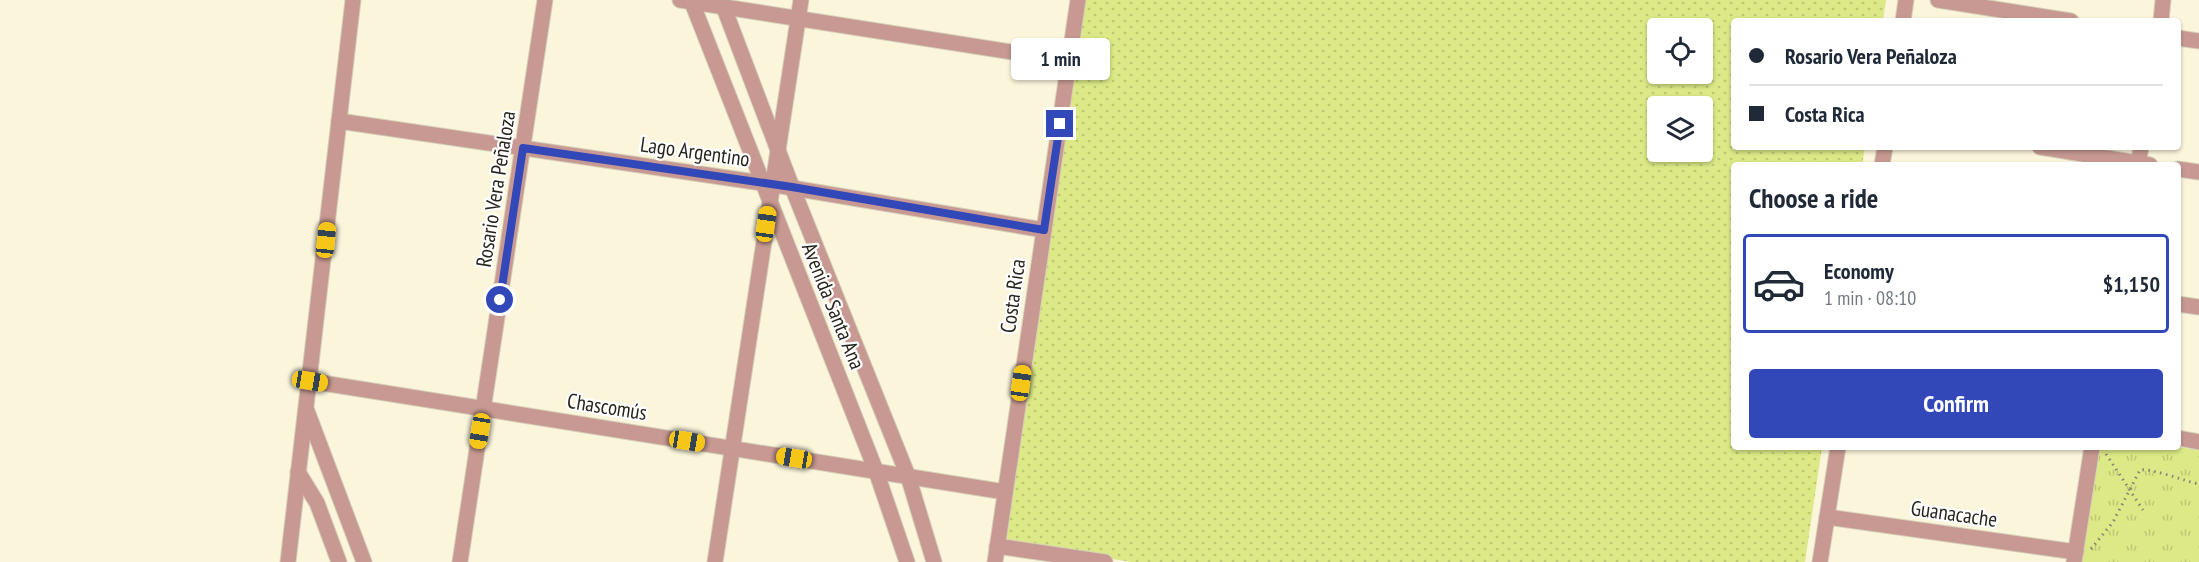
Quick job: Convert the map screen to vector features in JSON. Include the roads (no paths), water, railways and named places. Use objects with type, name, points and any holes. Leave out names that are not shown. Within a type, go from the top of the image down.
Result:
[{"type":"street","points":[[288,562],[353,0]]},
{"type":"street","name":"Rosario Vera Peñaloza","points":[[460,562],[545,0]]},
{"type":"street","points":[[767,183],[777,149],[801,0]]},
{"type":"street","name":"Costa Rica","points":[[994,562],[1078,0]]},
{"type":"street","points":[[1903,18],[1906,0]]},
{"type":"street","points":[[1938,0],[2053,18]]},
{"type":"street","points":[[2160,18],[2163,0]]},
{"type":"street","points":[[715,562],[770,202],[767,183],[688,1],[722,3],[798,18],[1069,61]]},
{"type":"street","name":"Avenida Santa Ana","points":[[722,3],[777,149],[908,477],[934,562]]},
{"type":"street","points":[[2181,38],[2199,41]]},
{"type":"street","name":"Lago Argentino","points":[[339,121],[767,183],[1044,230]]},
{"type":"street","points":[[2058,150],[2130,162]]},
{"type":"street","points":[[2181,169],[2199,172]]},
{"type":"street","name":"Avenida Santa Ana","points":[[770,202],[876,471],[907,562]]},
{"type":"street","points":[[2181,304],[2199,307]]},
{"type":"street","name":"Chascomús","points":[[310,381],[1005,492]]},
{"type":"street","points":[[305,406],[364,562]]},
{"type":"street","points":[[2181,439],[2199,442]]},
{"type":"street","points":[[1820,562],[1838,450]]},
{"type":"street","points":[[2080,556],[2092,450]]},
{"type":"street","points":[[298,472],[317,503],[339,562]]},
{"type":"street","name":"Guanacache","points":[[1827,517],[2080,556]]},
{"type":"street","points":[[997,546],[1105,562]]}]
